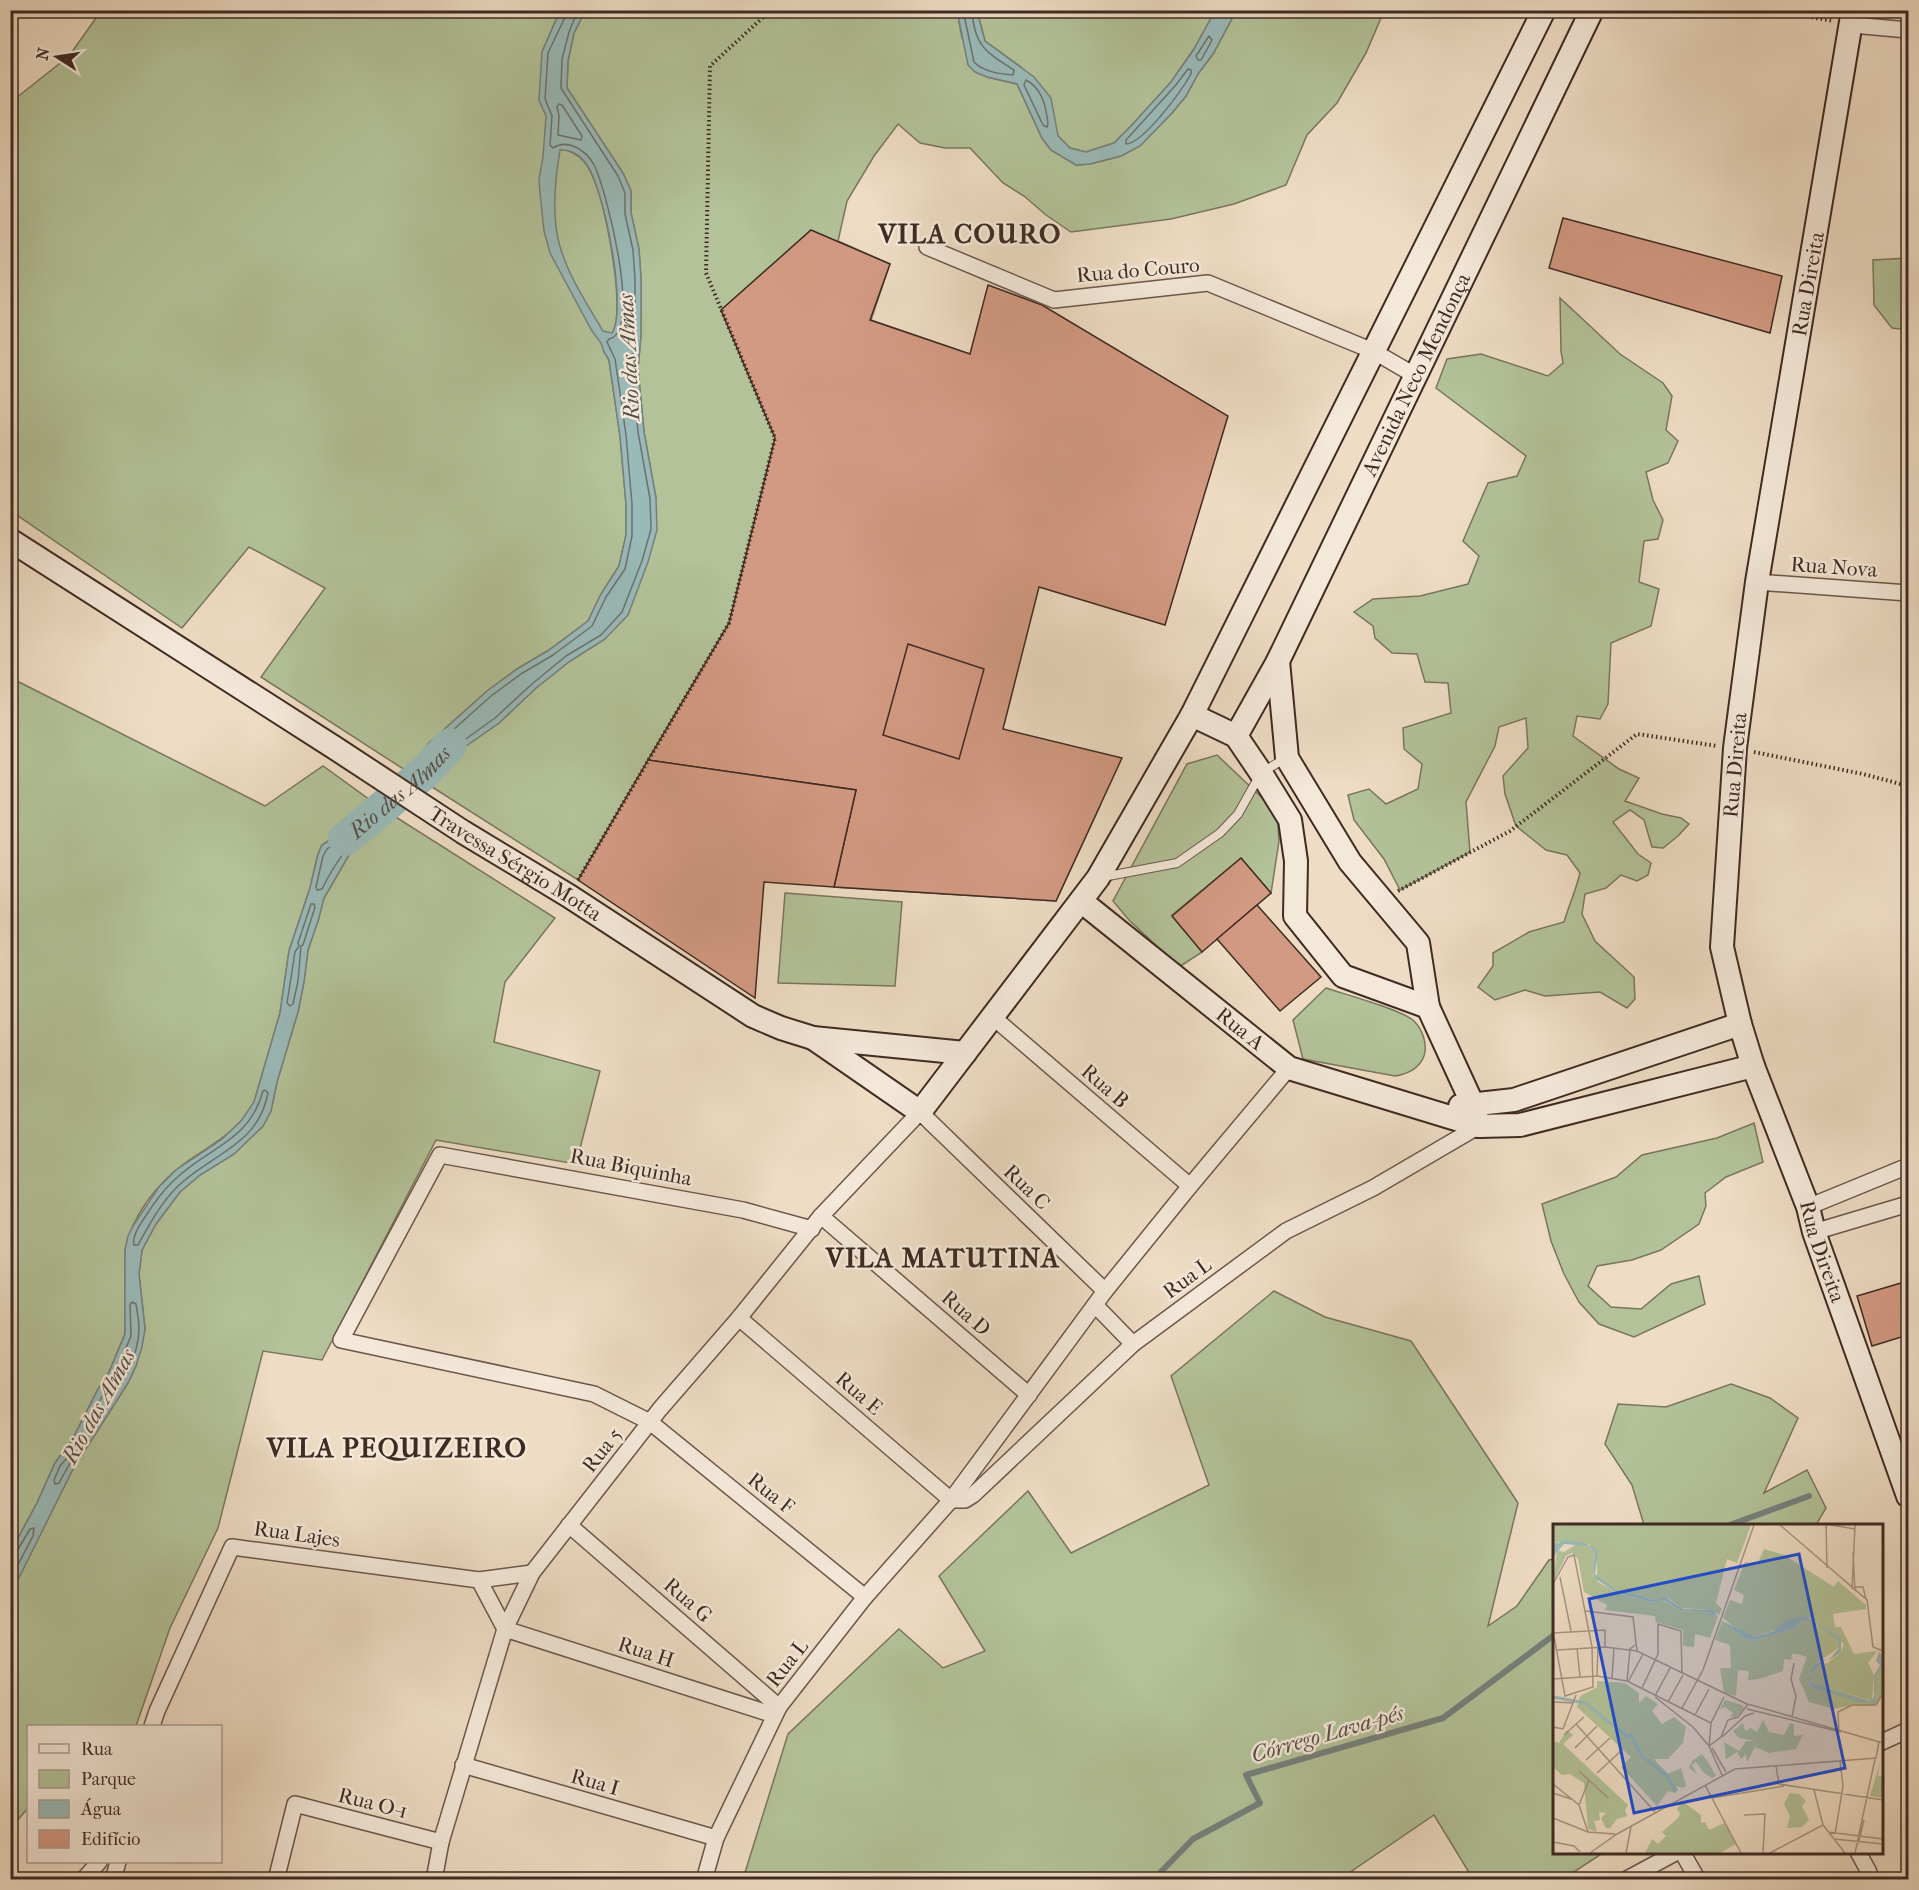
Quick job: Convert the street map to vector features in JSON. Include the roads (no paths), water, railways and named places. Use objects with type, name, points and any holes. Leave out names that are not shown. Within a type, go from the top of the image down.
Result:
[{"type":"street","points":[[813,1038],[920,1112],[994,1018],[1098,878],[1192,715],[1544,10]]},
{"type":"street","name":"Avenida Neco Mendonça","points":[[1236,736],[1278,661],[1592,10]]},
{"type":"street","points":[[1853,18],[1908,30]]},
{"type":"street","name":"Rua Direita","points":[[1853,18],[1757,582],[1734,748],[1722,947],[1740,1024],[1753,1066],[1808,1207],[1814,1232],[1908,1496]]},
{"type":"street","name":"Rua do Couro","points":[[927,247],[1054,300],[1208,283],[1373,351],[1416,376]]},
{"type":"street","name":"Travessa Sérgio Motta","points":[[10,540],[753,1016],[813,1038]]},
{"type":"street","name":"Rua Nova","points":[[1757,582],[1908,593]]},
{"type":"street","points":[[1278,661],[1287,758],[1350,862],[1418,943],[1428,1007],[1476,1116]]},
{"type":"street","points":[[1192,715],[1236,736],[1290,820],[1296,861],[1295,916],[1343,976],[1428,1007]]},
{"type":"street","name":"Rua A","points":[[1081,901],[1289,1068],[1425,1110],[1476,1116]]},
{"type":"street","name":"Rua B","points":[[994,1018],[1190,1186]]},
{"type":"street","points":[[1476,1116],[1514,1100],[1740,1024]]},
{"type":"street","points":[[813,1038],[965,1053]]},
{"type":"street","points":[[1476,1116],[1520,1125],[1753,1066]]},
{"type":"street","name":"Rua L","points":[[704,1880],[717,1839],[777,1711],[865,1597],[951,1500],[1105,1292],[1289,1068]]},
{"type":"street","name":"Rua 5","points":[[434,1880],[441,1842],[505,1629],[532,1573],[650,1422],[822,1216],[920,1112]]},
{"type":"street","name":"Rua C","points":[[920,1112],[1105,1292]]},
{"type":"street","name":"Rua L","points":[[951,1500],[965,1500],[973,1495],[1133,1344],[1286,1231],[1373,1188],[1476,1116]]},
{"type":"street","name":"Rua Biquinha","points":[[650,1422],[594,1394],[341,1340],[440,1155],[743,1210],[812,1229]]},
{"type":"street","points":[[1808,1207],[1908,1166]]},
{"type":"street","points":[[1814,1232],[1908,1204]]},
{"type":"street","name":"Rua D","points":[[822,1216],[1029,1395]]},
{"type":"street","points":[[1095,1305],[1133,1344]]},
{"type":"street","name":"Rua E","points":[[739,1317],[951,1500]]},
{"type":"street","name":"Rua F","points":[[650,1422],[865,1597]]},
{"type":"street","name":"Rua G","points":[[569,1525],[777,1711]]},
{"type":"street","name":"Rua Lajes","points":[[153,1725],[157,1711],[232,1547],[479,1580],[532,1573]]},
{"type":"street","points":[[479,1580],[505,1629]]},
{"type":"street","name":"Rua H","points":[[505,1629],[777,1711]]},
{"type":"street","points":[[1883,1741],[1908,1730]]},
{"type":"street","name":"Rua I","points":[[463,1766],[717,1839]]},
{"type":"street","name":"Rua O-1","points":[[276,1880],[295,1804],[441,1842]]},
{"type":"street","points":[[1625,1880],[1673,1854]]},
{"type":"street","points":[[1683,1854],[1698,1880]]},
{"type":"street","points":[[1859,1854],[1869,1872]]},
{"type":"street","points":[[83,1880],[98,1863]]},
{"type":"street","points":[[113,1880],[118,1863]]},
{"type":"lane","points":[[1098,878],[1177,863],[1220,833],[1238,814],[1261,773],[1287,758]]},
{"type":"water","points":[[562,11],[585,11],[574,33],[568,61],[567,88],[623,173],[631,191],[631,213],[639,249],[641,279],[641,335],[638,369],[644,432],[656,498],[657,530],[648,562],[628,615],[605,639],[570,661],[536,688],[499,723],[466,746],[429,785],[408,772],[429,743],[487,691],[588,621],[601,594],[619,566],[626,535],[626,504],[620,436],[609,360],[550,253],[544,231],[539,179],[546,116],[539,100],[542,52]],"holes":[[[560,150],[579,156],[587,165],[594,178],[607,222],[616,275],[616,320],[612,333],[603,331],[584,299],[567,266],[559,243],[555,209]]]},
{"type":"water","points":[[957,11],[977,11],[985,41],[1034,77],[1051,98],[1058,136],[1070,148],[1086,152],[1114,143],[1131,126],[1171,82],[1194,49],[1215,11],[1236,11],[1213,54],[1198,74],[1186,96],[1140,146],[1121,156],[1076,165],[1051,150],[1042,138],[1017,84],[987,77],[975,72],[968,65]]},
{"type":"water","points":[[374,803],[391,814],[350,853],[324,898],[308,950],[298,1012],[277,1082],[271,1111],[263,1126],[234,1154],[200,1175],[180,1192],[156,1224],[142,1250],[139,1274],[145,1329],[136,1366],[128,1383],[73,1469],[11,1594],[11,1551],[55,1463],[71,1442],[109,1372],[125,1334],[125,1250],[128,1236],[159,1187],[176,1170],[221,1140],[241,1121],[254,1102],[280,1013],[289,951],[310,888],[318,854],[322,845],[341,833],[361,810]]},
{"type":"waterway","name":"Rio das Almas","points":[[345,839],[424,773],[450,745]]},
{"type":"waterway","name":"Córrego Lava-pés","points":[[1732,1524],[1809,1496]]},
{"type":"waterway","name":"Córrego Lava-pés","points":[[1153,1880],[1193,1839],[1260,1803],[1246,1775],[1443,1718],[1553,1636]]},
{"type":"district","name":"VILA COURO","points":[[970,234]]},
{"type":"district","name":"VILA MATUTINA","points":[[943,1258]]},
{"type":"district","name":"VILA PEQUIZEIRO","points":[[397,1448]]}]
